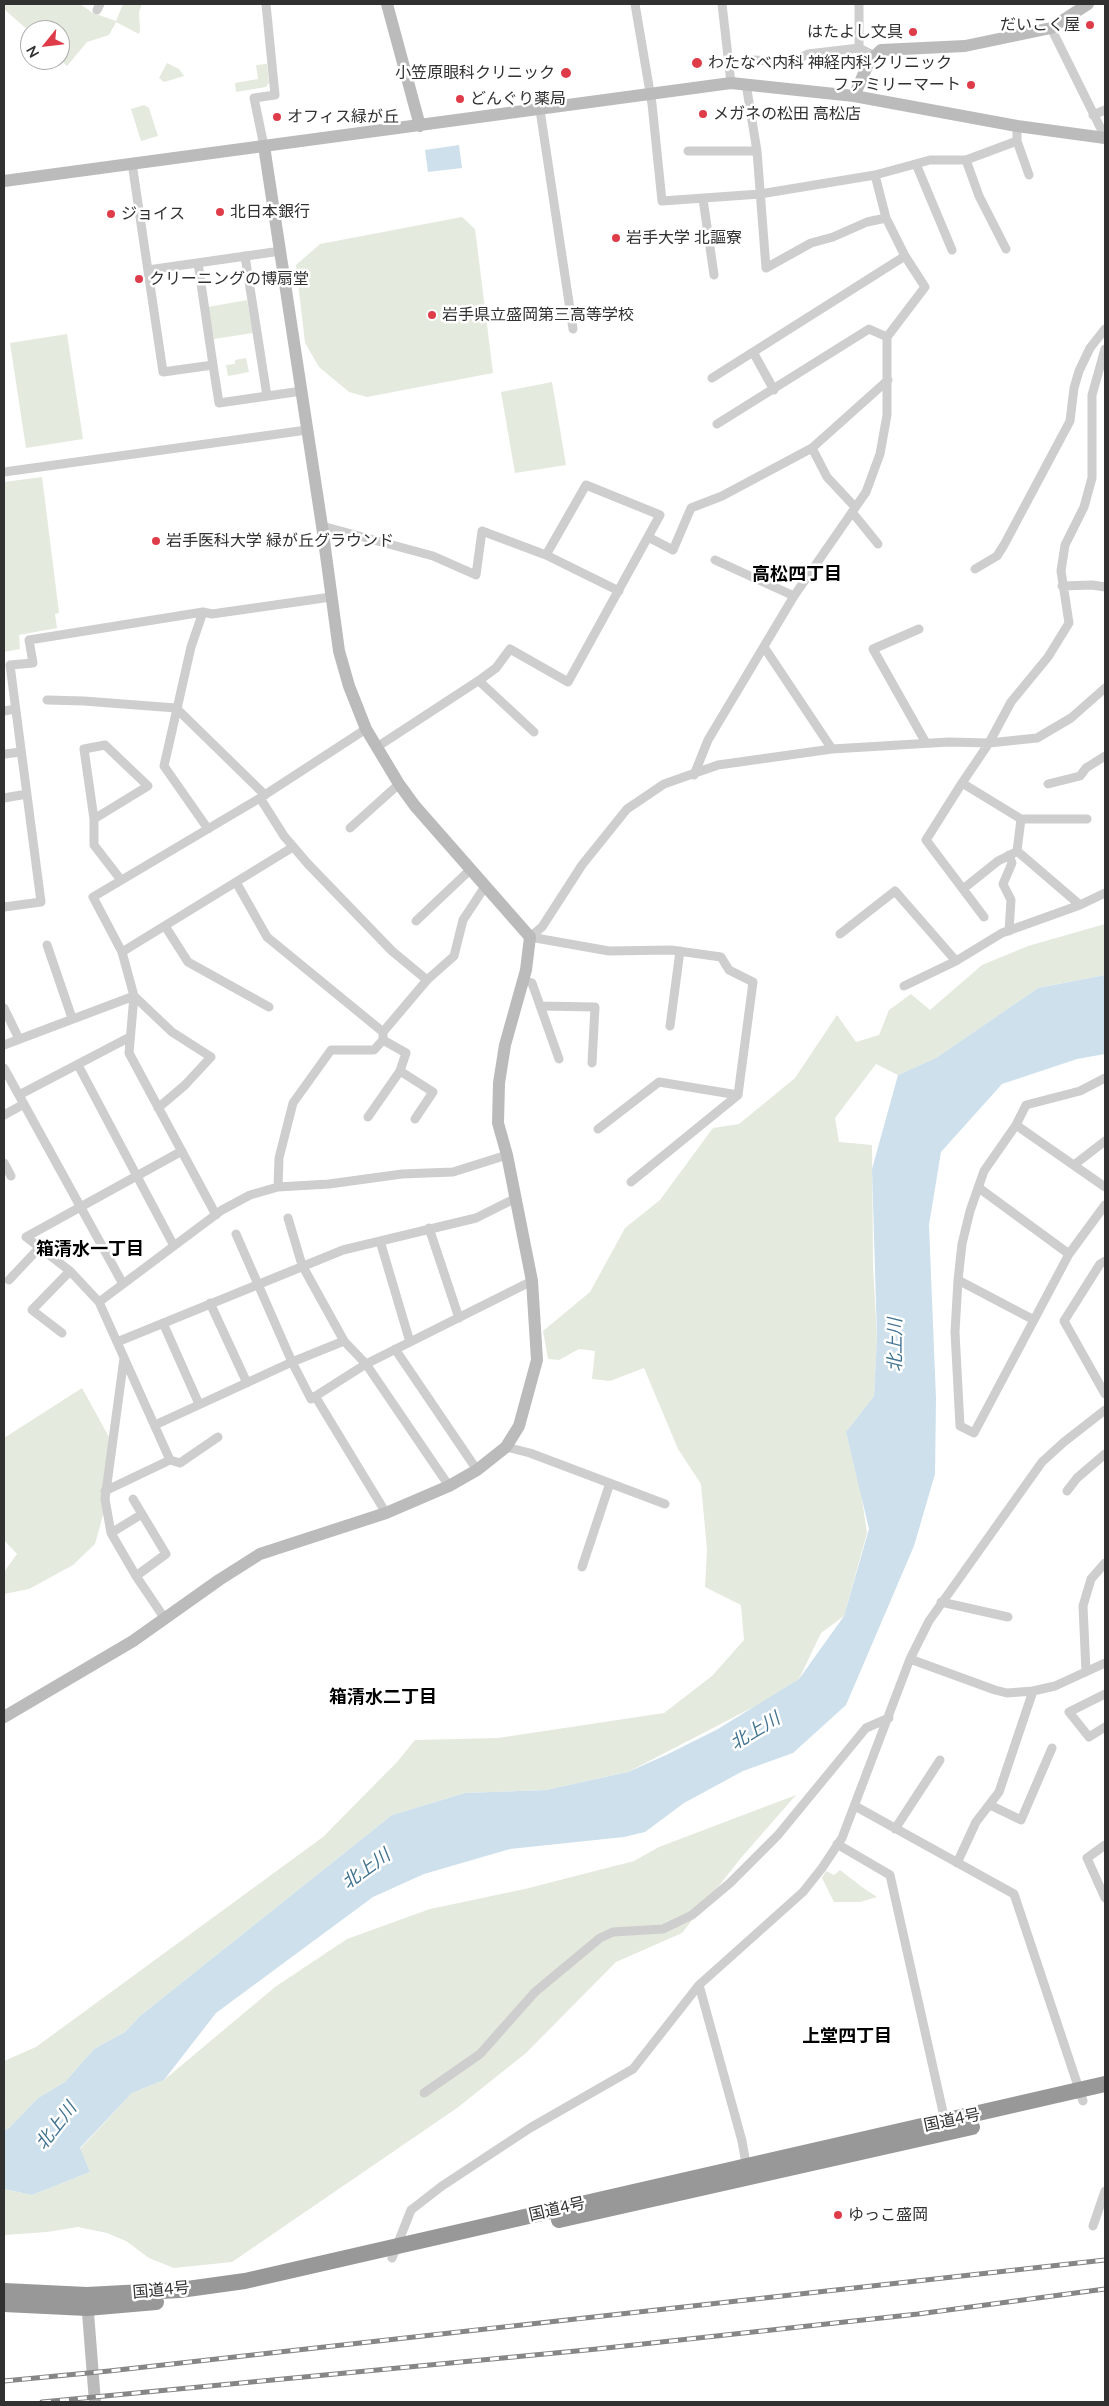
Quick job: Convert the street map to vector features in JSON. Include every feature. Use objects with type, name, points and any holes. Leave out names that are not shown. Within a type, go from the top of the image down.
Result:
[{"type":"highway","name":"国道4号","points":[[4,2304],[184,2300],[246,2291],[393,2253],[1082,2096],[1105,2084]]},
{"type":"highway","name":"国道4号","points":[[748,2171],[945,2121],[1082,2096],[1105,2095]]},
{"type":"highway","name":"国道4号","points":[[4,2291],[87,2302]]},
{"type":"street","points":[[266,4],[275,95],[254,98],[264,146],[281,251],[339,651],[366,729],[399,784],[530,937],[609,951],[680,951],[721,957],[729,970],[753,982],[738,1095],[631,1182]]},
{"type":"street","points":[[387,4],[420,126]]},
{"type":"street","points":[[634,4],[650,95],[662,202],[760,194],[875,175],[930,160],[966,160],[1017,141]]},
{"type":"street","points":[[722,4],[731,83]]},
{"type":"street","points":[[858,4],[859,48]]},
{"type":"street","points":[[854,96],[869,62],[881,50],[965,46],[1051,28],[1088,4]]},
{"type":"street","points":[[1051,28],[1105,137]]},
{"type":"street","points":[[754,60],[791,62],[808,54],[859,48],[875,56]]},
{"type":"street","points":[[4,180],[540,110],[731,83],[854,96],[1017,126],[1105,137]]},
{"type":"street","points":[[746,84],[757,151],[766,268],[811,243],[833,237],[867,222],[886,218]]},
{"type":"street","points":[[540,110],[573,329]]},
{"type":"street","points":[[1093,115],[1105,110]]},
{"type":"street","points":[[1017,126],[1017,141],[1028,175]]},
{"type":"street","points":[[688,151],[757,151]]},
{"type":"street","points":[[966,160],[980,196],[1006,249]]},
{"type":"street","points":[[132,164],[163,372],[212,365]]},
{"type":"street","points":[[916,164],[952,250]]},
{"type":"street","points":[[694,775],[708,740],[794,596],[866,492],[880,454],[887,415],[887,337],[925,287],[905,256],[886,218],[875,175]]},
{"type":"street","points":[[703,200],[714,275]]},
{"type":"street","points":[[148,270],[281,251]]},
{"type":"street","points":[[246,256],[267,396]]},
{"type":"street","points":[[712,378],[905,256]]},
{"type":"street","points":[[198,263],[219,403],[302,390]]},
{"type":"street","points":[[975,569],[996,556],[1004,545],[1070,421],[1074,388],[1079,371],[1090,348],[1105,328]]},
{"type":"street","points":[[718,424],[869,330],[887,337]]},
{"type":"street","points":[[984,917],[926,840],[989,743],[1011,702],[1048,657],[1069,623],[1061,571],[1065,545],[1084,507],[1092,478],[1092,395],[1105,349]]},
{"type":"street","points":[[753,352],[774,390]]},
{"type":"street","points":[[648,537],[673,550],[691,508],[722,496],[812,448],[888,380]]},
{"type":"street","points":[[4,472],[307,430]]},
{"type":"street","points":[[812,448],[827,476],[878,544]]},
{"type":"street","points":[[377,747],[496,668],[510,649],[568,682],[660,514],[586,485],[546,555]]},
{"type":"street","points":[[322,526],[433,556],[476,576],[482,530],[546,555],[618,591]]},
{"type":"street","points":[[715,560],[794,596]]},
{"type":"street","points":[[1062,586],[1092,585],[1105,587]]},
{"type":"street","points":[[4,907],[41,902],[16,709],[7,666],[33,663],[29,640],[202,612],[212,614],[331,597]]},
{"type":"street","points":[[202,612],[176,708],[164,766],[208,829]]},
{"type":"street","points":[[919,628],[873,649],[926,743]]},
{"type":"street","points":[[764,646],[832,749]]},
{"type":"street","points":[[478,681],[534,732]]},
{"type":"street","points":[[4,1717],[133,1641],[219,1580],[260,1554],[386,1513],[449,1486],[476,1470],[506,1447],[519,1426],[537,1360],[532,1281],[507,1155],[498,1123],[499,1083],[505,1045],[523,980],[530,937],[542,927],[582,865],[627,809],[664,784],[718,765],[832,749],[926,743],[989,743],[1036,738],[1071,718],[1105,688]]},
{"type":"street","points":[[47,700],[176,708],[263,797],[294,847],[392,951],[427,980]]},
{"type":"street","points":[[4,710],[16,709]]},
{"type":"street","points":[[216,1215],[129,1053],[134,996],[122,952],[93,897],[263,797],[366,729]]},
{"type":"street","points":[[94,819],[148,786],[105,746],[84,749],[94,819],[94,845],[121,880]]},
{"type":"street","points":[[4,754],[21,752]]},
{"type":"street","points":[[1048,784],[1080,776],[1086,768],[1104,760]]},
{"type":"street","points":[[962,783],[1021,819],[1087,819]]},
{"type":"street","points":[[350,828],[399,784]]},
{"type":"street","points":[[4,798],[27,794]]},
{"type":"street","points":[[1009,931],[1010,900],[1003,884],[1012,863],[1021,819]]},
{"type":"street","points":[[122,952],[294,847]]},
{"type":"street","points":[[963,889],[998,861],[1013,853]]},
{"type":"street","points":[[1013,853],[1080,905]]},
{"type":"street","points":[[416,921],[471,869]]},
{"type":"street","points":[[236,882],[267,937],[383,1036],[406,1053],[400,1071],[368,1117]]},
{"type":"street","points":[[278,1187],[279,1158],[292,1103],[331,1050],[374,1050],[427,980],[454,956],[463,920],[486,885]]},
{"type":"street","points":[[840,934],[896,891],[956,961]]},
{"type":"street","points":[[904,986],[956,961],[1009,931],[1080,905],[1105,893]]},
{"type":"street","points":[[165,926],[188,962],[269,1007]]},
{"type":"street","points":[[47,945],[72,1018]]},
{"type":"street","points":[[670,1026],[680,951]]},
{"type":"street","points":[[523,980],[532,983],[559,1059]]},
{"type":"street","points":[[4,1045],[134,996]]},
{"type":"street","points":[[134,996],[172,1032],[211,1057],[185,1086],[158,1108]]},
{"type":"street","points":[[540,1006],[595,1007],[592,1063]]},
{"type":"street","points":[[4,1008],[19,1039]]},
{"type":"street","points":[[4,1114],[21,1100],[78,1065],[130,1037]]},
{"type":"street","points":[[78,1065],[174,1246]]},
{"type":"street","points":[[4,1068],[123,1284]]},
{"type":"street","points":[[400,1071],[433,1092],[415,1119]]},
{"type":"street","points":[[1105,1078],[1080,1091],[1026,1105],[1016,1125],[984,1171],[970,1211],[962,1244],[958,1280],[955,1332],[960,1426],[974,1433],[1069,1254],[1105,1205]]},
{"type":"street","points":[[598,1129],[659,1082],[738,1095]]},
{"type":"street","points":[[1016,1125],[1105,1187]]},
{"type":"street","points":[[1074,1165],[1105,1141]]},
{"type":"street","points":[[170,1460],[99,1302],[70,1272],[26,1237],[182,1151]]},
{"type":"street","points":[[99,1302],[216,1215],[250,1195],[278,1187],[329,1184],[402,1174],[454,1172],[507,1155]]},
{"type":"street","points":[[4,1163],[11,1176]]},
{"type":"street","points":[[979,1188],[1069,1254]]},
{"type":"street","points":[[117,1342],[302,1265],[343,1250],[476,1218],[516,1198]]},
{"type":"street","points":[[288,1218],[302,1265],[344,1341],[366,1364],[449,1486]]},
{"type":"street","points":[[429,1228],[459,1318]]},
{"type":"street","points":[[236,1234],[292,1362],[312,1399],[366,1364],[532,1281]]},
{"type":"street","points":[[380,1241],[410,1342]]},
{"type":"street","points":[[9,1280],[39,1248]]},
{"type":"street","points":[[1105,1261],[1100,1264],[1064,1321],[1105,1394]]},
{"type":"street","points":[[62,1333],[32,1310],[70,1272]]},
{"type":"street","points":[[958,1280],[1034,1320]]},
{"type":"street","points":[[210,1303],[247,1383]]},
{"type":"street","points":[[164,1323],[199,1404]]},
{"type":"street","points":[[155,1425],[292,1362],[344,1341]]},
{"type":"street","points":[[395,1349],[476,1470]]},
{"type":"street","points":[[124,1358],[105,1491],[111,1533],[136,1576],[165,1619]]},
{"type":"street","points":[[315,1396],[386,1513]]},
{"type":"street","points":[[393,2253],[411,2210],[442,2186],[530,2128],[633,2068],[699,1985],[803,1892],[822,1868],[837,1844],[855,1806],[910,1659],[929,1621],[1042,1462],[1105,1410]]},
{"type":"street","points":[[105,1491],[170,1460],[180,1463],[218,1437]]},
{"type":"street","points":[[506,1447],[530,1453],[665,1504]]},
{"type":"street","points":[[1067,1492],[1077,1478],[1105,1454]]},
{"type":"street","points":[[582,1567],[610,1483]]},
{"type":"street","points":[[133,1499],[166,1554],[136,1576]]},
{"type":"street","points":[[111,1533],[142,1514]]},
{"type":"street","points":[[1086,1672],[1083,1606],[1092,1578],[1105,1563]]},
{"type":"street","points":[[941,1602],[1008,1617]]},
{"type":"street","points":[[910,1659],[995,1690],[1007,1692],[1034,1691],[1055,1686],[1105,1663]]},
{"type":"street","points":[[956,1863],[976,1822],[999,1792],[1034,1691]]},
{"type":"street","points":[[1105,1694],[1069,1712],[1088,1737],[1105,1728]]},
{"type":"street","points":[[424,2093],[480,2054],[535,1992],[600,1938],[613,1932],[663,1929],[692,1915],[730,1883],[778,1835],[866,1728],[889,1718]]},
{"type":"street","points":[[990,1806],[1021,1820],[1052,1748]]},
{"type":"street","points":[[895,1829],[940,1760]]},
{"type":"street","points":[[855,1806],[1014,1894],[1082,2096]]},
{"type":"street","points":[[837,1844],[890,1875],[945,2121]]},
{"type":"street","points":[[1105,1845],[1087,1858],[1105,1898]]},
{"type":"street","points":[[699,1985],[742,2141],[748,2171]]},
{"type":"street","points":[[1093,2226],[1105,2191]]},
{"type":"street","points":[[87,2302],[95,2402]]},
{"type":"shaded area","points":[[4,4],[80,4],[93,13],[116,21],[123,4],[142,4],[139,12],[139,34],[116,22],[109,35],[87,42],[70,62],[70,20],[20,20],[20,23],[4,9]]},
{"type":"shaded area","points":[[167,63],[179,69],[184,76],[164,82],[159,78]]},
{"type":"shaded area","points":[[267,64],[269,83],[266,87],[236,92],[235,83],[258,79],[256,65]]},
{"type":"shaded area","points":[[144,105],[149,108],[158,136],[141,141],[131,109]]},
{"type":"shaded area","points":[[462,217],[475,229],[493,373],[367,397],[349,392],[319,367],[305,343],[296,265],[320,244]]},
{"type":"shaded area","points":[[247,300],[253,333],[214,339],[208,307]]},
{"type":"shaded area","points":[[67,334],[83,439],[26,448],[10,343]]},
{"type":"shaded area","points":[[246,358],[249,372],[228,376],[226,365],[235,364],[235,360]]},
{"type":"shaded area","points":[[552,382],[566,465],[515,473],[501,392]]},
{"type":"shaded area","points":[[42,477],[59,613],[55,614],[57,628],[19,635],[20,649],[4,652],[4,482]]},
{"type":"shaded area","points":[[1105,924],[1105,975],[1038,988],[936,1058],[898,1075],[876,1064],[835,1118],[839,1142],[872,1145],[873,1265],[877,1338],[874,1396],[846,1432],[861,1493],[867,1533],[844,1616],[821,1633],[799,1679],[765,1701],[628,1772],[546,1790],[465,1793],[392,1815],[140,2016],[125,2032],[94,2049],[65,2082],[38,2098],[9,2128],[4,2130],[4,2061],[36,2047],[323,1837],[397,1762],[415,1740],[498,1738],[664,1713],[712,1676],[744,1640],[741,1605],[705,1587],[707,1550],[701,1484],[678,1449],[644,1368],[610,1381],[592,1379],[595,1351],[579,1349],[559,1360],[548,1359],[543,1331],[590,1292],[625,1228],[660,1200],[713,1128],[739,1124],[795,1078],[837,1015],[856,1042],[879,1035],[889,1010],[911,994],[930,1010],[982,965],[1028,946]]},
{"type":"shaded area","points":[[82,1388],[109,1437],[103,1515],[95,1544],[73,1565],[29,1589],[4,1594],[4,1572],[17,1554],[4,1540],[4,1438]]},
{"type":"shaded area","points":[[796,1795],[740,1859],[682,1933],[616,1962],[526,2053],[457,2108],[232,2262],[174,2268],[149,2258],[126,2241],[107,2233],[78,2227],[47,2232],[4,2235],[4,2189],[32,2195],[90,2172],[80,2149],[132,2093],[164,2080],[275,1987],[347,1939],[430,1909],[525,1889],[634,1861],[659,1847]]},
{"type":"shaded area","points":[[840,1870],[877,1897],[860,1902],[834,1902],[822,1878],[826,1871],[834,1875]]},
{"type":"water","points":[[459,145],[462,168],[428,172],[425,150]]},
{"type":"water","name":"北上川","points":[[1105,975],[1105,1054],[1077,1059],[1002,1084],[941,1152],[929,1225],[936,1399],[935,1474],[914,1546],[846,1705],[793,1753],[743,1771],[684,1803],[645,1832],[624,1837],[510,1849],[424,1874],[373,1897],[216,2013],[164,2080],[132,2093],[80,2148],[90,2172],[32,2195],[4,2189],[4,2130],[9,2128],[38,2098],[65,2082],[94,2049],[125,2032],[140,2016],[392,1815],[465,1793],[546,1790],[628,1772],[718,1729],[799,1679],[844,1616],[869,1529],[846,1432],[874,1396],[877,1338],[872,1169],[898,1075],[936,1058],[1038,988]]},
{"type":"railway","points":[[4,2381],[109,2371],[1105,2260]]},
{"type":"railway","points":[[42,2402],[597,2349],[918,2314],[1105,2289]]},
{"type":"place","name":"だいこく屋","points":[[1090,25]]},
{"type":"place","name":"はたよし文具","points":[[913,32]]},
{"type":"place","name":"わたなべ内科 神経内科クリニック","points":[[697,63]]},
{"type":"place","name":"小笠原眼科クリニック","points":[[566,73]]},
{"type":"place","name":"ファミリーマート","points":[[971,85]]},
{"type":"place","name":"どんぐり薬局","points":[[460,99]]},
{"type":"place","name":"メガネの松田 高松店","points":[[703,114]]},
{"type":"place","name":"オフィス緑が丘","points":[[277,117]]},
{"type":"place","name":"北日本銀行","points":[[220,212]]},
{"type":"place","name":"ジョイス","points":[[111,214]]},
{"type":"place","name":"岩手大学 北謳寮","points":[[616,238]]},
{"type":"place","name":"クリーニングの博扇堂","points":[[139,279]]},
{"type":"place","name":"岩手県立盛岡第三高等学校","points":[[432,315]]},
{"type":"place","name":"岩手医科大学 緑が丘グラウンド","points":[[156,541]]},
{"type":"place","name":"ゆっこ盛岡","points":[[838,2215]]},
{"type":"district","name":"高松四丁目","points":[[797,574]]},
{"type":"district","name":"箱清水一丁目","points":[[90,1249]]},
{"type":"district","name":"箱清水二丁目","points":[[383,1697]]},
{"type":"district","name":"上堂四丁目","points":[[847,2036]]}]
